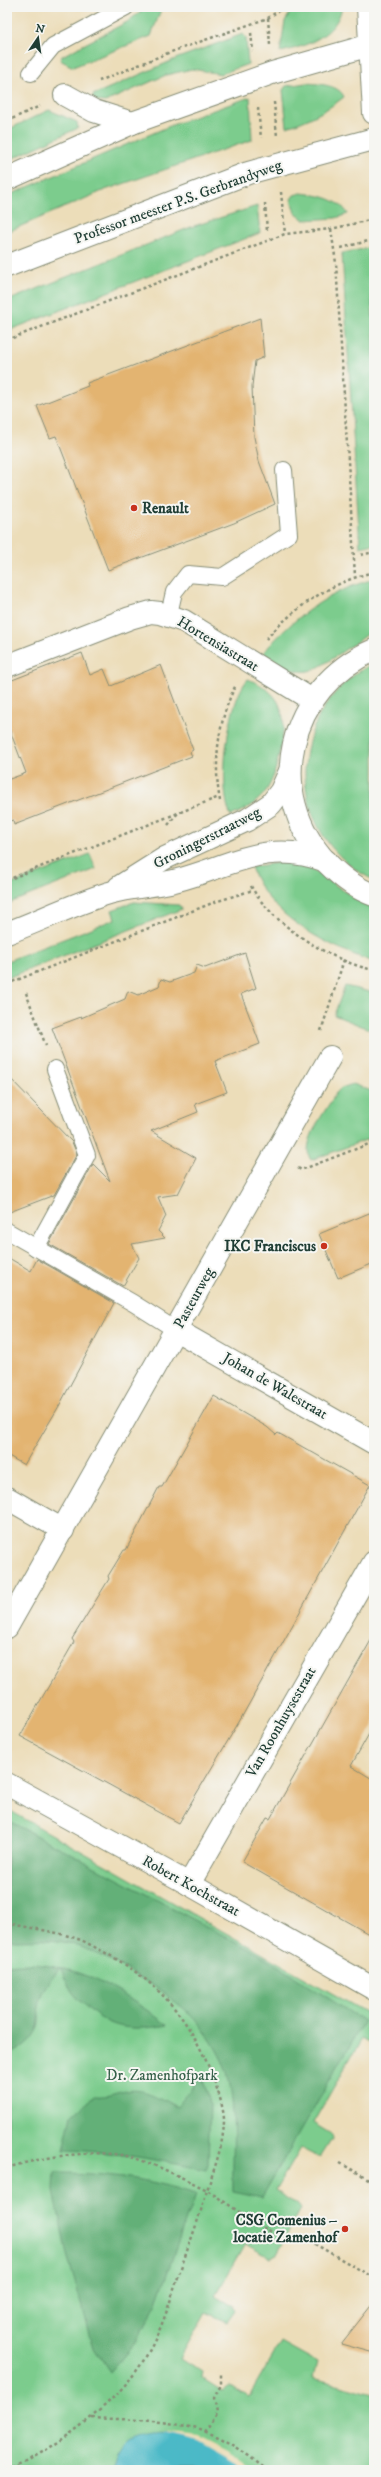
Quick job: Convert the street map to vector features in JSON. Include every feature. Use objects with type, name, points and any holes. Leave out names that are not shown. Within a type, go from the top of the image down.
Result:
[{"type":"street","points":[[368,7],[372,45],[374,113]]},
{"type":"street","points":[[7,179],[132,123],[272,73],[372,45]]},
{"type":"street","points":[[65,95],[94,111],[132,123]]},
{"type":"street","name":"Professor meester P.S. Gerbrandyweg","points":[[7,266],[248,173],[374,139]]},
{"type":"street","name":"Hortensiastraat","points":[[7,666],[130,618],[151,612],[169,614],[184,621],[312,700]]},
{"type":"street","points":[[374,650],[356,658],[331,677],[312,700],[297,731],[291,770],[292,794],[301,826],[317,853],[340,876],[374,895]]},
{"type":"street","name":"Groningerstraatweg","points":[[7,933],[109,893],[165,858],[248,820],[271,804],[282,791],[291,770]]},
{"type":"street","name":"Groningerstraatweg","points":[[109,893],[174,881],[268,852],[288,851],[307,854],[326,861]]},
{"type":"street","name":"Pasteurweg","points":[[7,1627],[330,1057]]},
{"type":"street","name":"Johan de Walestraat","points":[[176,1330],[374,1443]]},
{"type":"street","points":[[7,1498],[63,1530]]},
{"type":"street","name":"Van Roonhuysestraat","points":[[189,1884],[374,1562]]},
{"type":"street","name":"Robert Kochstraat","points":[[7,1784],[189,1884],[374,1989]]},
{"type":"lane","points":[[31,73],[53,46],[126,7]]},
{"type":"lane","points":[[169,614],[174,592],[188,574],[222,577],[289,534],[284,470]]},
{"type":"lane","points":[[36,1248],[86,1155],[55,1069]]},
{"type":"lane","points":[[7,1231],[133,1302],[176,1330]]},
{"type":"path","points":[[7,121],[65,95],[168,53],[268,18],[284,7]]},
{"type":"path","points":[[268,18],[285,234]]},
{"type":"path","points":[[257,102],[261,138]]},
{"type":"path","points":[[265,203],[267,231]]},
{"type":"path","points":[[7,340],[285,234],[330,229],[374,218]]},
{"type":"path","points":[[330,229],[336,263],[355,576]]},
{"type":"path","points":[[341,248],[368,242]]},
{"type":"path","points":[[361,555],[374,552]]},
{"type":"path","points":[[7,880],[219,797]]},
{"type":"path","points":[[7,984],[215,902],[253,890]]},
{"type":"path","points":[[330,1057],[320,1035],[344,960]]},
{"type":"path","points":[[26,992],[55,1069]]},
{"type":"path","points":[[275,1155],[301,1170],[374,1142]]},
{"type":"path","points":[[7,1923],[76,1938],[116,1959],[145,1977],[172,2003],[190,2029],[204,2056],[220,2098],[224,2118],[222,2139],[207,2190],[168,2308],[145,2358],[121,2388],[91,2418],[28,2462],[7,2470]]},
{"type":"path","points":[[7,2168],[54,2158],[106,2153],[131,2157],[180,2176],[207,2190],[258,2224],[294,2244]]},
{"type":"path","points":[[340,2163],[374,2182]]},
{"type":"path","points":[[299,2235],[369,2275],[374,2266]]},
{"type":"path","points":[[205,2432],[217,2412],[214,2398],[221,2385],[221,2372]]},
{"type":"path","points":[[91,2418],[130,2420],[205,2432],[230,2444],[267,2470]]},
{"type":"green space","points":[[147,7],[162,7],[151,36],[73,67],[60,60],[62,56],[127,22]]},
{"type":"green space","points":[[294,7],[342,7],[339,17],[334,25],[319,38],[300,47],[280,52],[285,21]]},
{"type":"green space","points":[[243,34],[246,38],[248,64],[221,74],[192,69],[166,75],[105,102],[93,101],[93,95],[178,58]]},
{"type":"green space","points":[[306,83],[322,84],[333,87],[338,89],[344,97],[317,115],[287,127],[283,90],[286,86]]},
{"type":"green space","points":[[250,97],[252,140],[105,190],[7,232],[7,196],[172,125]]},
{"type":"green space","points":[[49,110],[77,122],[78,128],[7,161],[7,130]]},
{"type":"green space","points":[[301,193],[327,198],[339,204],[348,214],[336,218],[304,220],[295,213],[291,199],[294,195]]},
{"type":"green space","points":[[257,206],[260,233],[7,331],[7,301],[191,227]]},
{"type":"green space","points":[[369,248],[374,339],[374,544],[360,547],[342,253]]},
{"type":"green space","points":[[374,579],[374,628],[359,641],[320,666],[304,672],[288,668],[265,655],[264,652],[275,639],[313,607],[342,591]]},
{"type":"green space","points":[[374,663],[374,880],[349,865],[329,844],[315,820],[307,795],[305,769],[309,743],[318,719],[332,697],[351,678]]},
{"type":"green space","points":[[248,679],[268,690],[275,697],[280,705],[282,713],[283,734],[275,770],[268,788],[254,803],[231,816],[227,803],[225,786],[226,746],[235,706],[241,690]]},
{"type":"green space","points":[[90,854],[96,869],[7,904],[7,886]]},
{"type":"green space","points":[[284,862],[311,868],[354,898],[374,907],[374,962],[338,948],[320,938],[285,915],[271,900],[259,885],[251,867]]},
{"type":"green space","points":[[134,902],[179,905],[182,909],[7,978],[7,961],[115,919],[112,910]]},
{"type":"green space","points":[[345,986],[374,993],[374,1031],[334,1015]]},
{"type":"green space","points":[[353,1084],[374,1092],[374,1137],[311,1160],[308,1153],[309,1145],[311,1136],[316,1126],[336,1093],[341,1088]]},
{"type":"green space","name":"Dr. Zamenhofpark","points":[[7,1809],[374,2017],[373,2044],[362,2038],[313,2123],[331,2134],[332,2139],[320,2158],[300,2148],[275,2191],[298,2205],[301,2209],[275,2256],[271,2258],[245,2244],[216,2295],[233,2305],[235,2311],[227,2322],[206,2312],[180,2358],[202,2372],[201,2377],[223,2391],[230,2386],[249,2397],[281,2342],[317,2362],[313,2378],[374,2394],[374,2470],[7,2470]]},
{"type":"green space","points":[[7,1820],[264,1957],[364,2021],[262,2197],[233,2191],[233,2118],[231,2089],[222,2060],[206,2033],[194,2017],[147,1982],[98,1954],[68,1943],[53,1940],[7,1940]]},
{"type":"green space","points":[[7,1965],[43,1965],[59,1968],[40,1997],[38,2004],[39,2021],[36,2032],[28,2042],[18,2050],[7,2055]]},
{"type":"green space","points":[[60,1968],[75,1972],[106,1985],[121,1993],[167,2025],[138,2028],[115,2025],[104,2020],[94,2013],[73,1993]]},
{"type":"green space","points":[[202,2076],[210,2103],[208,2164],[206,2170],[118,2154],[64,2150],[72,2115],[94,2096],[134,2090],[147,2092],[177,2107]]},
{"type":"green space","points":[[55,2173],[109,2175],[143,2180],[195,2194],[157,2302],[135,2343],[110,2372],[94,2348],[66,2251],[54,2190]]},
{"type":"water","points":[[165,2433],[198,2438],[257,2470],[112,2470],[115,2459],[124,2444],[136,2437]]},
{"type":"pier","points":[[160,2432],[199,2436],[225,2449],[259,2470],[249,2470],[199,2441]]},
{"type":"building","points":[[260,318],[264,357],[255,361],[252,386],[254,437],[259,461],[275,504],[234,523],[108,570],[56,436],[50,438],[37,406],[88,386],[87,383]]},
{"type":"building","points":[[82,653],[90,675],[104,669],[111,686],[161,665],[193,750],[190,752],[192,756],[14,825],[13,820],[7,822],[7,780],[26,773],[7,723],[7,682]]},
{"type":"building","points":[[245,953],[256,988],[241,994],[260,1044],[215,1061],[227,1092],[195,1104],[198,1112],[151,1131],[196,1158],[178,1194],[158,1197],[166,1216],[158,1231],[165,1238],[132,1244],[139,1258],[123,1286],[49,1244],[93,1164],[110,1181],[52,1028],[81,1018],[125,999],[128,991],[138,995],[159,986],[161,979],[170,982],[194,973],[197,965],[205,968]]},
{"type":"building","points":[[7,1075],[72,1142],[77,1154],[54,1195],[7,1213]]},
{"type":"building","points":[[374,1211],[374,1263],[338,1278],[319,1234]]},
{"type":"building","points":[[7,1257],[31,1271],[37,1259],[114,1303],[59,1406],[24,1465],[7,1455]]},
{"type":"building","points":[[214,1396],[267,1427],[276,1435],[278,1433],[370,1485],[239,1722],[179,1823],[20,1736],[74,1642],[72,1639],[109,1579],[108,1576],[124,1550],[126,1550],[159,1487],[162,1487]]},
{"type":"building","points":[[374,1635],[374,1725],[351,1766],[374,1780],[374,1937],[242,1862],[267,1818],[270,1819]]},
{"type":"building","points":[[374,2302],[374,2353],[341,2344]]},
{"type":"place","name":"Renault","points":[[134,508]]},
{"type":"place","name":"IKC Franciscus","points":[[324,1246]]},
{"type":"place","name":"CSG Comenius – locatie Zamenhof","points":[[345,2229]]}]
